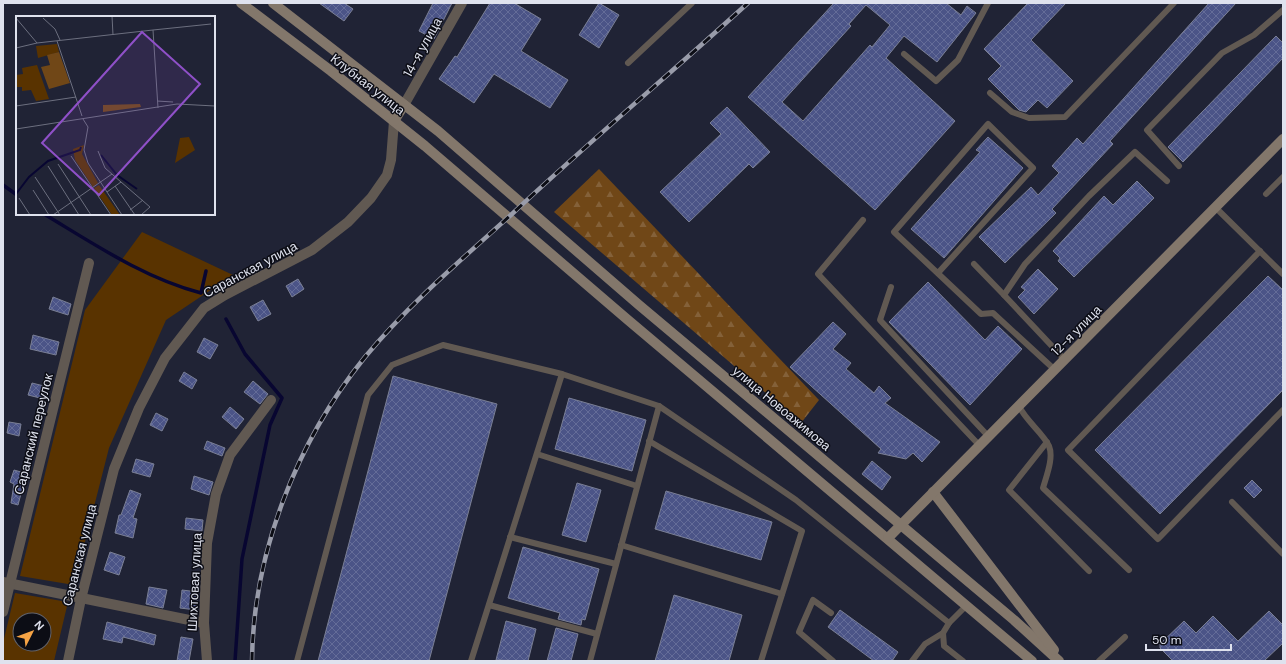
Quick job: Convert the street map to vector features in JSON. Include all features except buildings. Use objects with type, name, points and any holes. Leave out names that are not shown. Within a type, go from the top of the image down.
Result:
[{"type":"main road","name":"Клубная улица","points":[[241,3],[394,121],[476,189],[554,258],[888,538]]},
{"type":"main road","name":"Клубная улица","points":[[273,3],[404,105],[488,175]]},
{"type":"main road","points":[[394,121],[404,105]]},
{"type":"main road","name":"12-я улица","points":[[888,538],[1283,139]]},
{"type":"main road","name":"улица Новоажимова","points":[[488,175],[1014,620],[1059,661]]},
{"type":"main road","points":[[933,492],[1063,661]]},
{"type":"main road","points":[[888,538],[1032,661]]},
{"type":"street","name":"14-я улица","points":[[404,105],[462,3]]},
{"type":"street","name":"Саранская улица","points":[[68,661],[81,599],[114,469],[139,408],[165,358],[204,308],[225,295],[312,250],[348,222],[371,198],[387,175],[391,160],[394,121]]},
{"type":"street","name":"Саранский переулок","points":[[3,612],[6,583],[89,263]]},
{"type":"street","name":"Шихтовая улица","points":[[207,661],[204,623],[207,543],[216,494],[230,455],[271,400]]},
{"type":"street","points":[[6,583],[204,623]]},
{"type":"lane","points":[[628,63],[692,3]]},
{"type":"lane","points":[[904,54],[936,81],[958,60],[988,3]]},
{"type":"lane","points":[[990,93],[1012,112],[1029,118],[1064,116],[1174,3]]},
{"type":"lane","points":[[1179,166],[1147,130],[1222,54],[1254,35],[1283,10]]},
{"type":"lane","points":[[938,273],[1033,168],[988,124],[894,232],[981,314],[993,313],[1055,370]]},
{"type":"lane","points":[[1004,295],[1025,264],[1089,196],[1134,152],[1167,181]]},
{"type":"lane","points":[[1266,194],[1283,178]]},
{"type":"lane","points":[[1215,207],[1283,274]]},
{"type":"lane","points":[[863,220],[818,274],[980,446]]},
{"type":"lane","points":[[1260,251],[1068,450],[1158,539],[1283,410]]},
{"type":"lane","points":[[974,264],[1065,360]]},
{"type":"lane","points":[[890,287],[880,320],[989,437]]},
{"type":"lane","points":[[297,661],[368,395],[392,365],[443,345],[562,374],[659,406],[796,500],[949,623]]},
{"type":"lane","points":[[471,661],[562,374]]},
{"type":"lane","points":[[590,661],[659,406]]},
{"type":"lane","points":[[1019,406],[1023,415],[1050,447],[1050,464],[1043,488],[1129,570]]},
{"type":"lane","points":[[649,441],[802,530],[761,661]]},
{"type":"lane","points":[[1047,442],[1009,490],[1089,571]]},
{"type":"lane","points":[[537,454],[637,486]]},
{"type":"lane","points":[[1232,502],[1283,554]]},
{"type":"lane","points":[[510,537],[616,564]]},
{"type":"lane","points":[[621,545],[782,594]]},
{"type":"lane","points":[[831,613],[812,600],[799,632],[833,661]]},
{"type":"lane","points":[[489,605],[597,634]]},
{"type":"lane","points":[[912,661],[925,644],[943,633],[949,623],[967,605]]},
{"type":"lane","points":[[943,633],[944,646],[963,661]]},
{"type":"lane","points":[[1099,661],[1125,637]]},
{"type":"shaded area","points":[[142,232],[233,275],[166,320],[109,448],[74,585],[20,576],[85,310]]},
{"type":"shaded area","points":[[15,593],[68,602],[54,661],[3,661],[3,643]]},
{"type":"green space","points":[[599,169],[819,400],[801,423],[554,212]]},
{"type":"waterway","points":[[3,185],[16,194]]},
{"type":"waterway","points":[[46,215],[120,259],[159,279],[180,287],[201,293],[206,271]]},
{"type":"waterway","points":[[226,319],[245,354],[282,398],[270,425],[242,559],[235,661]]},
{"type":"railway","points":[[252,661],[254,620],[261,580],[270,540],[283,500],[319,425],[341,390],[365,357],[399,319],[455,265],[748,3]]}]
